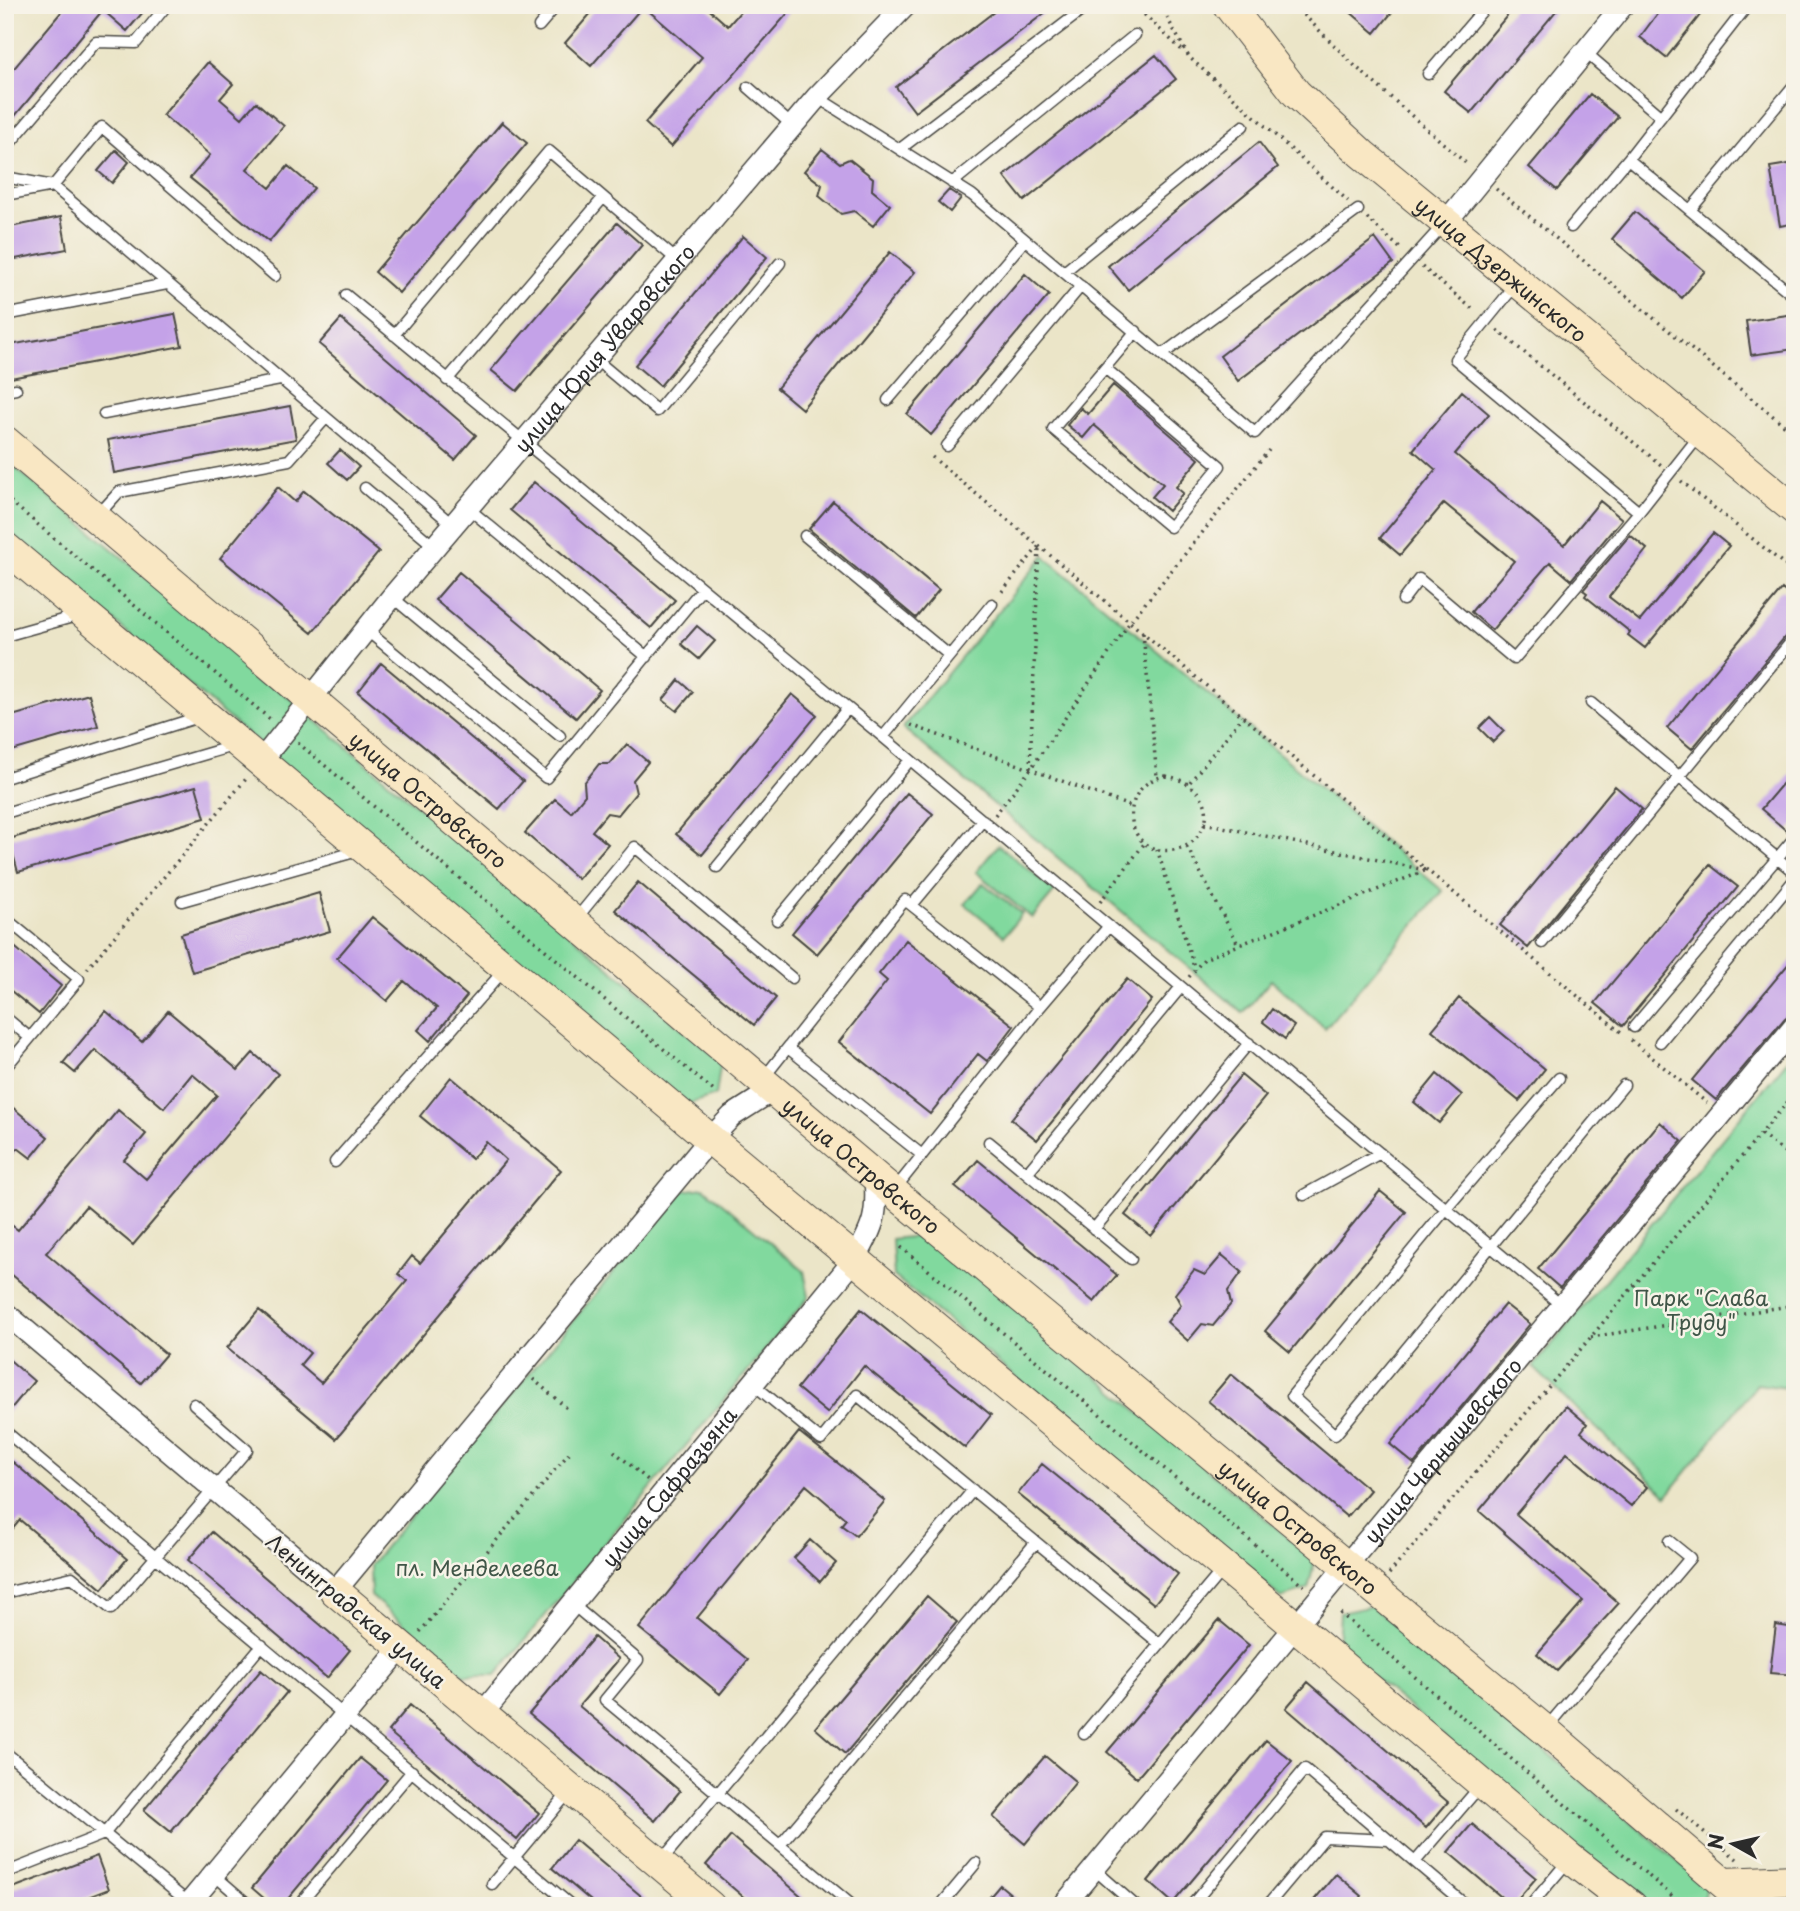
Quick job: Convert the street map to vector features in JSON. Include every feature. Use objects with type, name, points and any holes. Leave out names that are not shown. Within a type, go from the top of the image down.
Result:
[{"type":"main road","name":"улица Дзержинского","points":[[1228,5],[1296,93],[1362,154],[1795,510]]},
{"type":"main road","name":"улица Островского","points":[[5,441],[884,1184],[1345,1568],[1545,1730],[1723,1894],[1750,1906]]},
{"type":"main road","points":[[5,547],[1570,1858],[1632,1906]]},
{"type":"main road","name":"Ленинградская улица","points":[[335,1591],[411,1640],[482,1714],[710,1906]]},
{"type":"main road","points":[[1723,1894],[1795,1880]]},
{"type":"street","name":"улица Юрия Уваровского","points":[[250,752],[284,731],[365,629],[817,97],[906,5]]},
{"type":"street","points":[[1446,222],[1623,5]]},
{"type":"street","name":"улица Чернышевского","points":[[1063,1906],[1795,1026]]},
{"type":"street","points":[[335,1591],[710,1139],[767,1085]]},
{"type":"street","name":"улица Сафразьяна","points":[[482,1714],[855,1259],[869,1234],[884,1184]]},
{"type":"street","name":"Ленинградская улица","points":[[5,1313],[335,1591]]},
{"type":"street","points":[[188,1905],[411,1640]]},
{"type":"lane","points":[[5,149],[96,42],[136,43],[167,5]]},
{"type":"lane","points":[[539,26],[557,5]]},
{"type":"lane","points":[[1428,74],[1487,5]]},
{"type":"lane","points":[[1571,227],[1628,159],[1748,5]]},
{"type":"lane","points":[[900,149],[1085,8]]},
{"type":"lane","points":[[952,183],[1135,35]]},
{"type":"lane","points":[[1585,52],[1661,117]]},
{"type":"lane","points":[[1691,209],[1795,85]]},
{"type":"lane","points":[[748,87],[793,126]]},
{"type":"lane","points":[[817,97],[972,195],[1255,433],[1446,222]]},
{"type":"lane","points":[[1064,272],[1243,126]]},
{"type":"lane","points":[[5,195],[53,186],[102,127],[275,276]]},
{"type":"lane","points":[[394,335],[549,151],[678,261]]},
{"type":"lane","points":[[1628,159],[1789,292],[1795,291]]},
{"type":"lane","points":[[5,177],[53,186],[453,525]]},
{"type":"lane","points":[[447,380],[603,198]]},
{"type":"lane","points":[[1163,354],[1358,210]]},
{"type":"lane","points":[[888,400],[1025,240]]},
{"type":"lane","points":[[595,359],[657,411],[780,263]]},
{"type":"lane","points":[[1518,282],[1455,359],[1639,512]]},
{"type":"lane","points":[[5,315],[167,284]]},
{"type":"lane","points":[[947,446],[1082,286]]},
{"type":"lane","points":[[345,295],[911,760],[1562,1306]]},
{"type":"lane","points":[[1105,368],[1220,466],[1170,527],[1054,429],[1105,368],[1136,331]]},
{"type":"lane","points":[[104,414],[280,380]]},
{"type":"lane","points":[[96,518],[120,492],[289,460],[326,418]]},
{"type":"lane","points":[[1403,600],[1419,579],[1514,659],[1639,512],[1701,433]]},
{"type":"lane","points":[[365,488],[435,547]]},
{"type":"lane","points":[[468,508],[647,656]]},
{"type":"lane","points":[[805,536],[949,656]]},
{"type":"lane","points":[[365,629],[546,778],[702,589]]},
{"type":"lane","points":[[392,597],[560,736]]},
{"type":"lane","points":[[883,737],[992,604]]},
{"type":"lane","points":[[5,636],[84,614]]},
{"type":"lane","points":[[1542,943],[1795,638]]},
{"type":"lane","points":[[1591,703],[1795,873]]},
{"type":"lane","points":[[717,867],[848,708]]},
{"type":"lane","points":[[5,778],[205,715]]},
{"type":"lane","points":[[5,813],[250,752]]},
{"type":"lane","points":[[777,920],[911,760]]},
{"type":"lane","points":[[912,905],[985,823]]},
{"type":"lane","points":[[1634,1027],[1795,837]]},
{"type":"lane","points":[[574,921],[635,847],[792,978]]},
{"type":"lane","points":[[182,901],[366,849]]},
{"type":"lane","points":[[1660,1042],[1795,879]]},
{"type":"lane","points":[[767,1085],[788,1048],[905,900],[1040,1007]]},
{"type":"lane","points":[[5,918],[79,979],[5,1068]]},
{"type":"lane","points":[[884,1184],[922,1155],[1040,1007],[1109,926]]},
{"type":"lane","points":[[335,1162],[507,967]]},
{"type":"lane","points":[[1027,1173],[1181,987]]},
{"type":"lane","points":[[5,1017],[30,1038]]},
{"type":"lane","points":[[1094,1229],[1249,1043]]},
{"type":"lane","points":[[788,1048],[922,1155]]},
{"type":"lane","points":[[1559,1078],[1446,1209],[1292,1396],[1335,1435],[1624,1085]]},
{"type":"lane","points":[[989,1142],[1131,1259]]},
{"type":"lane","points":[[1304,1195],[1380,1153]]},
{"type":"lane","points":[[753,1384],[821,1440],[858,1395],[1160,1644]]},
{"type":"lane","points":[[5,1593],[72,1577],[111,1609],[247,1450],[194,1404]]},
{"type":"lane","points":[[5,1431],[572,1906]]},
{"type":"lane","points":[[659,1863],[973,1490]]},
{"type":"lane","points":[[1545,1730],[1690,1558],[1669,1541]]},
{"type":"lane","points":[[780,1845],[1036,1542]]},
{"type":"lane","points":[[1084,1734],[1225,1567]]},
{"type":"lane","points":[[572,1604],[638,1660],[605,1700],[853,1906]]},
{"type":"lane","points":[[5,1873],[104,1834],[262,1645]]},
{"type":"lane","points":[[5,1752],[188,1905]]},
{"type":"lane","points":[[1191,1906],[1305,1769],[1467,1906]]},
{"type":"lane","points":[[298,1906],[412,1771]]},
{"type":"lane","points":[[1415,1862],[1482,1784]]},
{"type":"lane","points":[[492,1884],[571,1790]]},
{"type":"lane","points":[[1267,1906],[1325,1837],[1389,1840]]},
{"type":"lane","points":[[1530,1906],[1570,1858]]},
{"type":"lane","points":[[940,1906],[975,1863]]},
{"type":"lane","points":[[1094,1869],[1136,1906]]},
{"type":"lane","points":[[213,1874],[250,1906]]},
{"type":"path","points":[[1134,5],[1413,259],[1795,573]]},
{"type":"path","points":[[1160,5],[1189,57]]},
{"type":"path","points":[[1294,5],[1355,66],[1468,165]]},
{"type":"path","points":[[1494,187],[1795,434]]},
{"type":"path","points":[[985,823],[1030,770],[1130,622],[1269,450]]},
{"type":"path","points":[[932,457],[1707,1103]]},
{"type":"path","points":[[5,497],[715,1092]]},
{"type":"path","points":[[992,604],[1039,546]]},
{"type":"path","points":[[1030,770],[1039,546]]},
{"type":"path","points":[[1143,633],[1157,777]]},
{"type":"path","points":[[1189,782],[1243,716]]},
{"type":"path","points":[[897,720],[1132,807]]},
{"type":"path","points":[[79,979],[250,752]]},
{"type":"path","points":[[1166,776],[1189,782],[1201,793],[1206,807],[1204,823],[1198,836],[1187,847],[1170,850],[1144,844],[1134,829],[1131,818],[1132,807],[1143,785],[1157,777],[1166,776]]},
{"type":"path","points":[[1204,823],[1427,870]]},
{"type":"path","points":[[1092,912],[1144,844]]},
{"type":"path","points":[[1187,847],[1239,946]]},
{"type":"path","points":[[1157,849],[1195,970]]},
{"type":"path","points":[[1181,987],[1204,959],[1427,870]]},
{"type":"path","points":[[1396,1566],[1795,1093]]},
{"type":"path","points":[[1761,1135],[1795,1160]]},
{"type":"path","points":[[901,1247],[1308,1589]]},
{"type":"path","points":[[1591,1337],[1795,1305]]},
{"type":"path","points":[[528,1375],[569,1410]]},
{"type":"path","points":[[614,1451],[653,1485]]},
{"type":"path","points":[[411,1640],[570,1452]]},
{"type":"path","points":[[1340,1613],[1685,1906]]},
{"type":"green space","points":[[5,459],[298,705],[265,749],[5,529]]},
{"type":"green space","points":[[1044,556],[1443,891],[1325,1028],[1271,980],[1243,1013],[903,728]]},
{"type":"green space","points":[[303,710],[721,1061],[716,1095],[685,1105],[270,753]]},
{"type":"green space","points":[[998,845],[1055,891],[1032,918],[976,872]]},
{"type":"green space","points":[[983,883],[1022,914],[1004,936],[965,904]]},
{"type":"green space","name":"Парк \"Слава Труду\"","points":[[1795,1051],[1795,1389],[1757,1384],[1667,1496],[1533,1367]]},
{"type":"green space","name":"пл. Менделеева","points":[[704,1188],[804,1271],[809,1297],[496,1675],[463,1675],[371,1596],[370,1565],[681,1191]]},
{"type":"green space","points":[[928,1235],[1315,1560],[1308,1589],[1281,1598],[894,1276],[892,1239]]},
{"type":"green space","points":[[1372,1606],[1706,1885],[1702,1906],[1645,1906],[1338,1647],[1340,1613]]},
{"type":"building","points":[[67,5],[95,5],[102,11],[5,128],[5,79]]},
{"type":"building","points":[[97,5],[149,5],[127,31]]},
{"type":"building","points":[[598,5],[704,5],[728,26],[746,5],[795,5],[671,147],[645,123],[702,57],[643,6],[591,66],[565,43]]},
{"type":"building","points":[[1003,5],[1055,5],[915,112],[896,87]]},
{"type":"building","points":[[1342,5],[1398,5],[1375,33]]},
{"type":"building","points":[[1516,5],[1561,5],[1471,113],[1444,91]]},
{"type":"building","points":[[1664,5],[1708,5],[1666,58],[1640,37]]},
{"type":"building","points":[[1156,55],[1176,79],[1024,201],[1004,176]]},
{"type":"building","points":[[208,62],[233,84],[220,99],[242,118],[256,102],[284,126],[247,169],[270,188],[288,166],[314,188],[269,242],[190,178],[210,155],[163,115]]},
{"type":"building","points":[[1590,94],[1618,117],[1557,190],[1529,167]]},
{"type":"building","points":[[502,122],[527,143],[399,293],[375,272]]},
{"type":"building","points":[[1259,142],[1278,167],[1128,290],[1108,266]]},
{"type":"building","points":[[822,149],[840,163],[849,159],[873,178],[872,190],[890,205],[873,226],[854,211],[841,214],[819,196],[822,185],[804,171]]},
{"type":"building","points":[[116,150],[129,162],[112,183],[98,171]]},
{"type":"building","points":[[1795,163],[1795,223],[1780,226],[1770,167]]},
{"type":"building","points":[[949,190],[961,198],[950,212],[938,202]]},
{"type":"building","points":[[1635,212],[1705,271],[1682,298],[1612,239]]},
{"type":"building","points":[[61,217],[67,249],[5,261],[5,228]]},
{"type":"building","points":[[617,223],[642,245],[517,391],[491,370]]},
{"type":"building","points":[[743,236],[767,257],[660,386],[635,365]]},
{"type":"building","points":[[1375,238],[1393,263],[1238,381],[1220,356]]},
{"type":"building","points":[[890,252],[915,272],[802,409],[777,388]]},
{"type":"building","points":[[1025,274],[1049,295],[931,435],[907,414]]},
{"type":"building","points":[[175,314],[182,346],[5,379],[5,346]]},
{"type":"building","points":[[1795,314],[1795,349],[1751,355],[1746,321]]},
{"type":"building","points":[[341,319],[476,435],[455,460],[319,344]]},
{"type":"building","points":[[1113,385],[1199,459],[1176,487],[1183,493],[1168,511],[1152,497],[1163,484],[1094,425],[1083,438],[1067,425],[1081,408],[1088,414]]},
{"type":"building","points":[[1462,391],[1489,414],[1455,454],[1564,545],[1600,501],[1622,519],[1571,580],[1550,562],[1492,630],[1471,612],[1514,561],[1444,503],[1400,555],[1380,538],[1436,470],[1413,450]]},
{"type":"building","points":[[290,406],[296,439],[114,473],[108,440]]},
{"type":"building","points":[[340,450],[359,467],[347,480],[328,463]]},
{"type":"building","points":[[534,482],[675,600],[651,628],[510,510]]},
{"type":"building","points":[[278,487],[295,502],[304,491],[379,552],[312,633],[220,558]]},
{"type":"building","points":[[833,501],[939,590],[916,618],[809,529]]},
{"type":"building","points":[[1713,533],[1729,546],[1645,648],[1628,635],[1630,632],[1585,596],[1587,593],[1583,590],[1630,535],[1647,549],[1609,597],[1640,621]]},
{"type":"building","points":[[459,572],[600,690],[576,718],[435,600]]},
{"type":"building","points":[[1782,589],[1795,600],[1795,629],[1789,632],[1692,749],[1667,728]]},
{"type":"building","points":[[697,626],[715,641],[699,659],[681,644]]},
{"type":"building","points":[[381,663],[523,781],[499,809],[358,692]]},
{"type":"building","points":[[679,680],[693,692],[677,711],[663,700]]},
{"type":"building","points":[[89,694],[98,726],[5,753],[5,718]]},
{"type":"building","points":[[792,694],[817,715],[702,855],[676,834]]},
{"type":"building","points":[[1490,717],[1504,731],[1493,742],[1479,728]]},
{"type":"building","points":[[627,744],[648,762],[633,780],[636,793],[618,815],[607,813],[592,831],[608,844],[578,879],[525,833],[555,799],[571,812],[585,795],[584,783],[599,764],[610,764]]},
{"type":"building","points":[[1795,769],[1795,824],[1788,832],[1761,809]]},
{"type":"building","points":[[196,786],[205,818],[18,872],[9,839]]},
{"type":"building","points":[[1615,786],[1642,809],[1528,948],[1500,925]]},
{"type":"building","points":[[907,793],[933,814],[817,954],[792,933]]},
{"type":"building","points":[[1710,865],[1738,887],[1623,1026],[1595,1003]]},
{"type":"building","points":[[638,882],[776,998],[754,1025],[615,910]]},
{"type":"building","points":[[319,893],[330,931],[192,972],[181,934]]},
{"type":"building","points":[[372,917],[467,996],[430,1041],[418,1030],[437,1008],[404,981],[387,1001],[337,958]]},
{"type":"building","points":[[5,939],[61,986],[39,1014],[5,986]]},
{"type":"building","points":[[906,940],[1014,1026],[987,1061],[978,1054],[930,1114],[839,1042],[887,981],[879,974]]},
{"type":"building","points":[[1795,956],[1795,1011],[1785,1018],[1716,1100],[1692,1080]]},
{"type":"building","points":[[1127,979],[1152,1000],[1037,1140],[1011,1119]]},
{"type":"building","points":[[1459,998],[1545,1069],[1519,1101],[1432,1030]]},
{"type":"building","points":[[1272,1009],[1294,1026],[1285,1039],[1263,1022]]},
{"type":"building","points":[[106,1011],[142,1042],[168,1011],[238,1070],[253,1053],[278,1074],[133,1245],[86,1206],[46,1253],[166,1354],[141,1383],[5,1269],[5,1220],[18,1230],[118,1110],[146,1134],[124,1160],[146,1179],[217,1095],[192,1074],[164,1108],[95,1050],[75,1073],[63,1063]]},
{"type":"building","points":[[1437,1074],[1462,1095],[1439,1123],[1414,1102]]},
{"type":"building","points":[[1241,1075],[1266,1096],[1151,1236],[1125,1215]]},
{"type":"building","points":[[451,1077],[561,1170],[336,1439],[227,1348],[259,1310],[310,1353],[300,1365],[321,1383],[407,1281],[398,1274],[412,1256],[420,1263],[506,1160],[486,1142],[472,1159],[420,1116]]},
{"type":"building","points":[[5,1101],[48,1137],[31,1158],[18,1148],[5,1163]]},
{"type":"building","points":[[1660,1122],[1682,1141],[1560,1288],[1538,1269]]},
{"type":"building","points":[[978,1160],[1117,1275],[1094,1302],[955,1187]]},
{"type":"building","points":[[1380,1191],[1406,1212],[1290,1352],[1265,1331]]},
{"type":"building","points":[[1222,1255],[1242,1272],[1228,1291],[1231,1304],[1213,1326],[1202,1324],[1188,1341],[1167,1322],[1181,1305],[1175,1294],[1194,1270],[1205,1275]]},
{"type":"building","points":[[1505,1304],[1530,1324],[1414,1464],[1390,1444]]},
{"type":"building","points":[[861,1309],[991,1415],[965,1448],[864,1366],[827,1413],[797,1388]]},
{"type":"building","points":[[5,1356],[34,1381],[5,1416]]},
{"type":"building","points":[[1231,1374],[1370,1490],[1347,1517],[1208,1401]]},
{"type":"building","points":[[1566,1406],[1587,1424],[1581,1432],[1647,1487],[1631,1506],[1567,1453],[1516,1514],[1619,1603],[1557,1671],[1537,1654],[1583,1601],[1479,1511]]},
{"type":"building","points":[[799,1432],[885,1501],[856,1536],[841,1525],[846,1519],[806,1485],[697,1618],[748,1660],[720,1694],[639,1628]]},
{"type":"building","points":[[13,1462],[127,1559],[102,1589],[20,1520],[5,1538],[5,1471]]},
{"type":"building","points":[[1042,1464],[1178,1574],[1154,1604],[1018,1494]]},
{"type":"building","points":[[212,1532],[350,1650],[327,1678],[188,1560]]},
{"type":"building","points":[[810,1540],[836,1563],[820,1582],[794,1558]]},
{"type":"building","points":[[927,1596],[957,1622],[845,1754],[815,1728]]},
{"type":"building","points":[[1219,1620],[1249,1645],[1137,1778],[1107,1752]]},
{"type":"building","points":[[1776,1625],[1795,1628],[1795,1675],[1770,1673]]},
{"type":"building","points":[[594,1637],[619,1659],[579,1706],[680,1791],[655,1821],[529,1714]]},
{"type":"building","points":[[261,1670],[287,1692],[171,1832],[144,1810]]},
{"type":"building","points":[[1308,1682],[1448,1802],[1426,1828],[1286,1708]]},
{"type":"building","points":[[410,1705],[539,1813],[517,1840],[388,1731]]},
{"type":"building","points":[[1266,1740],[1292,1761],[1173,1903],[1148,1881]]},
{"type":"building","points":[[1045,1756],[1076,1782],[1025,1844],[993,1817]]},
{"type":"building","points":[[360,1758],[387,1780],[282,1906],[273,1906],[252,1888]]},
{"type":"building","points":[[1472,1824],[1536,1878],[1512,1906],[1448,1852]]},
{"type":"building","points":[[731,1836],[813,1906],[754,1906],[706,1865]]},
{"type":"building","points":[[575,1840],[653,1906],[597,1906],[552,1868]]},
{"type":"building","points":[[97,1856],[109,1889],[65,1906],[5,1906],[5,1891]]},
{"type":"building","points":[[1336,1874],[1362,1896],[1354,1906],[1309,1906]]},
{"type":"building","points":[[1000,1885],[1025,1906],[982,1906]]}]
